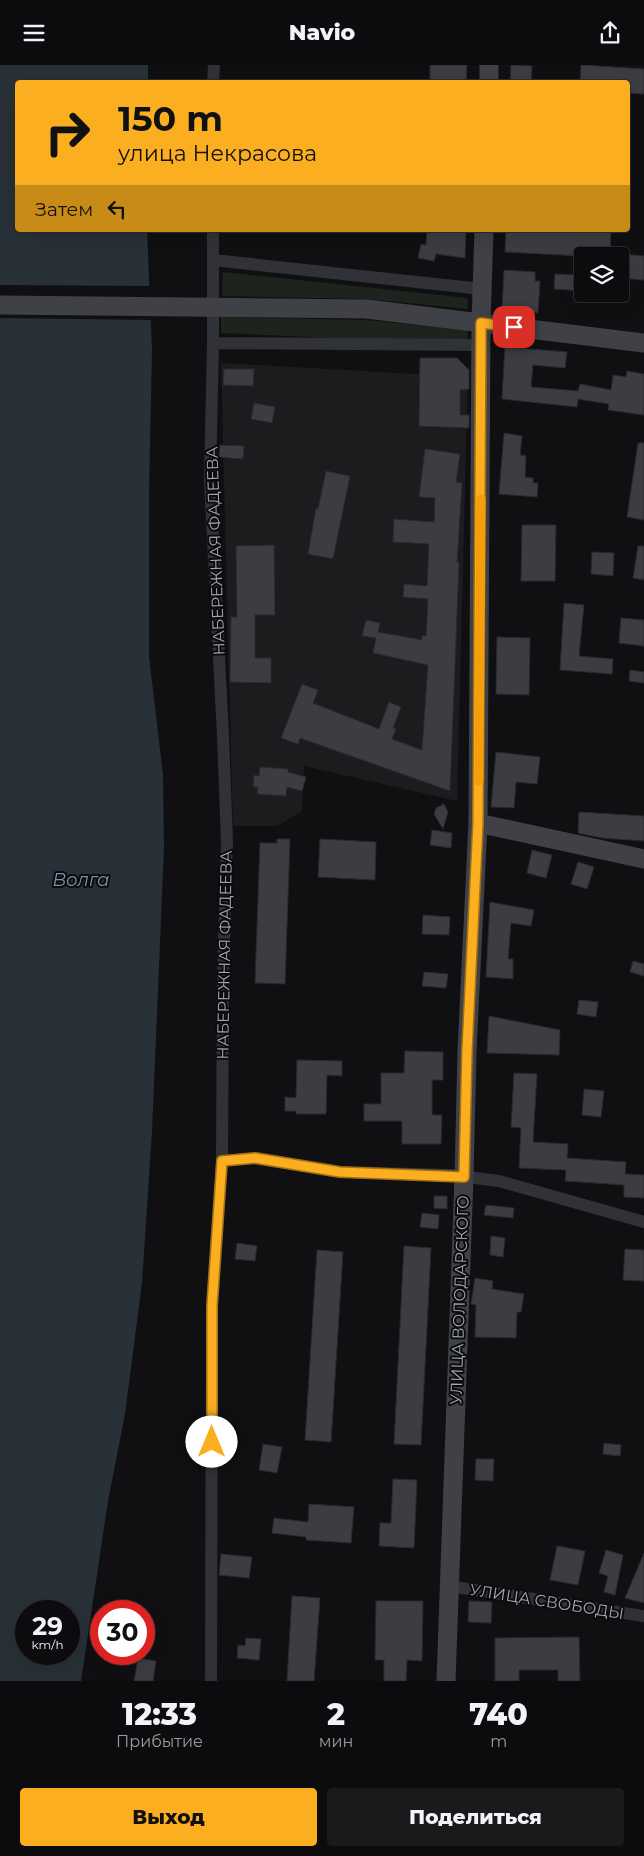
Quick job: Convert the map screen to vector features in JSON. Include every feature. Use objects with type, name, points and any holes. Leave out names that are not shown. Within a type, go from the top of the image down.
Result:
[{"type":"street","points":[[214,65],[214,80]]},
{"type":"street","points":[[488,80],[489,65]]},
{"type":"street","name":"НАБЕРЕЖНАЯ ФАДЕЕВА","points":[[211,1681],[212,1306],[222,1161],[226,842],[224,737],[210,479],[214,343],[213,232]]},
{"type":"street","name":"УЛИЦА ВОЛОДАРСКОГО","points":[[446,1681],[467,1051],[478,823],[481,323],[484,232]]},
{"type":"street","points":[[213,260],[482,289]]},
{"type":"street","points":[[0,305],[367,309],[644,343]]},
{"type":"street","points":[[214,343],[482,345]]},
{"type":"street","points":[[478,823],[644,859]]},
{"type":"street","points":[[222,1161],[255,1158],[340,1172],[464,1177],[499,1181],[644,1222]]},
{"type":"street","name":"УЛИЦА СВОБОДЫ","points":[[449,1586],[644,1616]]},
{"type":"shaded area","points":[[223,272],[467,298],[468,309],[367,299],[222,296]]},
{"type":"shaded area","points":[[221,317],[366,320],[468,330],[467,344],[221,333]]},
{"type":"shaded area","points":[[221,363],[468,377],[457,801],[304,766],[302,811],[277,826],[233,826]]},
{"type":"water","name":"Волга","points":[[0,65],[148,65],[148,80],[15,80],[15,232],[147,232],[152,349],[149,494],[149,656],[163,775],[164,848],[152,1131],[142,1283],[125,1414],[108,1501],[93,1600],[90,1600],[90,1621],[81,1681],[0,1681]]},
{"type":"pier","points":[[0,285],[151,286],[153,320],[0,318]]},
{"type":"building","points":[[430,65],[467,65],[466,80],[430,80]]},
{"type":"building","points":[[511,65],[532,66],[531,80],[510,80]]},
{"type":"building","points":[[581,65],[644,69],[644,94],[630,93],[630,80],[580,80]]},
{"type":"building","points":[[427,232],[466,232],[465,258],[436,254],[434,261],[418,258],[421,244],[426,245]]},
{"type":"building","points":[[506,232],[611,232],[610,247],[574,247],[574,256],[505,252]]},
{"type":"building","points":[[629,255],[644,256],[644,280],[629,279]]},
{"type":"building","points":[[504,270],[535,272],[535,281],[540,281],[538,313],[502,310]]},
{"type":"building","points":[[555,274],[574,275],[574,290],[554,289]]},
{"type":"building","points":[[505,347],[567,352],[565,368],[533,365],[531,387],[578,391],[580,384],[611,390],[613,375],[626,377],[627,371],[644,374],[644,415],[608,410],[609,404],[578,399],[577,407],[502,399]]},
{"type":"building","points":[[420,358],[457,358],[469,370],[469,389],[460,390],[460,415],[469,415],[469,428],[419,426]]},
{"type":"building","points":[[224,369],[254,369],[253,386],[223,385]]},
{"type":"building","points":[[254,403],[275,407],[272,423],[251,419]]},
{"type":"building","points":[[504,433],[522,436],[520,455],[526,456],[525,477],[533,478],[533,483],[538,483],[537,497],[499,494]]},
{"type":"building","points":[[638,443],[644,443],[644,520],[627,517]]},
{"type":"building","points":[[220,445],[244,446],[243,459],[219,457]]},
{"type":"building","points":[[425,449],[460,454],[456,482],[462,483],[457,563],[459,563],[450,791],[300,738],[298,744],[281,738],[302,684],[318,690],[313,703],[379,729],[389,702],[401,707],[393,728],[396,729],[392,739],[422,750],[428,665],[373,653],[376,638],[362,636],[366,620],[380,623],[378,632],[422,640],[422,636],[426,636],[428,599],[403,597],[404,584],[427,586],[429,544],[393,542],[394,519],[434,522],[435,498],[419,497]]},
{"type":"building","points":[[326,471],[350,476],[333,559],[308,554],[316,508],[318,509]]},
{"type":"building","points":[[522,525],[556,525],[555,581],[521,581]]},
{"type":"building","points":[[274,545],[275,615],[255,615],[255,658],[271,658],[271,683],[230,682],[231,617],[237,617],[236,546]]},
{"type":"building","points":[[638,546],[644,546],[644,580],[633,578]]},
{"type":"building","points":[[592,552],[614,553],[613,576],[591,574]]},
{"type":"building","points":[[564,603],[584,605],[579,656],[613,659],[612,674],[560,670]]},
{"type":"building","points":[[621,618],[644,620],[644,646],[619,643]]},
{"type":"building","points":[[497,637],[530,638],[529,695],[496,694]]},
{"type":"building","points":[[630,670],[644,672],[644,683],[629,681]]},
{"type":"building","points":[[496,752],[540,757],[537,784],[516,782],[514,808],[491,807]]},
{"type":"building","points":[[260,767],[288,769],[288,772],[306,777],[302,791],[287,787],[286,796],[257,794],[258,787],[253,787],[254,775],[259,776]]},
{"type":"building","points":[[444,804],[448,812],[443,829],[434,814],[436,808]]},
{"type":"building","points":[[579,812],[644,816],[644,841],[602,838],[578,833]]},
{"type":"building","points":[[432,830],[452,833],[451,848],[430,845]]},
{"type":"building","points":[[277,839],[290,839],[285,984],[255,983],[260,843],[277,843]]},
{"type":"building","points":[[320,839],[376,842],[375,880],[318,877]]},
{"type":"building","points":[[532,850],[552,855],[546,878],[527,873]]},
{"type":"building","points":[[578,862],[594,867],[587,889],[571,884]]},
{"type":"building","points":[[490,902],[534,910],[531,926],[511,923],[508,959],[513,959],[513,979],[486,977]]},
{"type":"building","points":[[423,915],[450,917],[449,935],[422,934]]},
{"type":"building","points":[[633,961],[644,964],[644,976],[630,972]]},
{"type":"building","points":[[424,972],[448,974],[446,988],[422,986]]},
{"type":"building","points":[[579,1000],[598,1002],[596,1017],[577,1014]]},
{"type":"building","points":[[489,1016],[560,1030],[559,1055],[487,1053]]},
{"type":"building","points":[[405,1051],[443,1052],[443,1080],[432,1080],[432,1115],[442,1115],[441,1144],[402,1144],[402,1121],[364,1121],[364,1104],[381,1104],[381,1073],[404,1073]]},
{"type":"building","points":[[297,1060],[342,1061],[342,1076],[327,1075],[326,1114],[296,1114],[296,1111],[285,1111],[285,1097],[296,1098]]},
{"type":"building","points":[[514,1073],[537,1074],[533,1142],[568,1144],[567,1158],[626,1162],[625,1174],[644,1175],[644,1198],[624,1197],[624,1185],[565,1181],[566,1170],[519,1168],[521,1128],[511,1127]]},
{"type":"building","points":[[584,1089],[604,1091],[601,1117],[582,1115]]},
{"type":"building","points":[[434,1196],[447,1196],[447,1209],[434,1208]]},
{"type":"building","points":[[486,1205],[514,1208],[513,1218],[484,1215]]},
{"type":"building","points":[[422,1213],[439,1215],[438,1229],[420,1227]]},
{"type":"building","points":[[491,1236],[505,1238],[503,1257],[490,1255]]},
{"type":"building","points":[[237,1243],[257,1246],[255,1261],[235,1259]]},
{"type":"building","points":[[404,1246],[431,1248],[421,1445],[394,1444]]},
{"type":"building","points":[[625,1249],[644,1250],[644,1281],[623,1280]]},
{"type":"building","points":[[317,1250],[343,1252],[331,1442],[305,1440]]},
{"type":"building","points":[[475,1278],[493,1281],[492,1289],[524,1294],[521,1312],[517,1312],[516,1338],[475,1337],[476,1305],[471,1304]]},
{"type":"building","points":[[604,1443],[621,1445],[620,1456],[603,1454]]},
{"type":"building","points":[[263,1444],[282,1447],[277,1473],[259,1470]]},
{"type":"building","points":[[476,1459],[494,1459],[493,1481],[475,1480]]},
{"type":"building","points":[[393,1479],[417,1480],[414,1548],[379,1546],[380,1523],[391,1523]]},
{"type":"building","points":[[309,1504],[354,1507],[351,1543],[306,1540],[306,1537],[272,1533],[274,1518],[308,1522]]},
{"type":"building","points":[[557,1546],[585,1551],[578,1585],[550,1580]]},
{"type":"building","points":[[606,1550],[623,1555],[615,1595],[604,1592],[608,1576],[599,1573]]},
{"type":"building","points":[[644,1553],[644,1603],[625,1598]]},
{"type":"building","points":[[221,1554],[252,1557],[249,1578],[219,1575]]},
{"type":"building","points":[[292,1596],[320,1598],[314,1681],[287,1681]]},
{"type":"building","points":[[376,1601],[423,1601],[422,1661],[407,1660],[406,1681],[384,1681],[384,1660],[375,1660]]},
{"type":"building","points":[[469,1601],[492,1602],[491,1623],[468,1622]]},
{"type":"building","points":[[579,1637],[580,1681],[558,1681],[558,1670],[519,1670],[519,1681],[495,1681],[495,1638]]},
{"type":"building","points":[[246,1638],[261,1639],[259,1660],[237,1658],[238,1645],[245,1646]]},
{"type":"building","points":[[156,1661],[153,1681],[134,1681],[137,1665],[155,1665]]},
{"type":"slow traffic","points":[[479,781],[481,499]]},
{"type":"route","points":[[212,1442],[212,1306],[222,1161],[255,1158],[340,1172],[464,1177],[467,1051],[478,823],[481,323],[514,327]]}]
